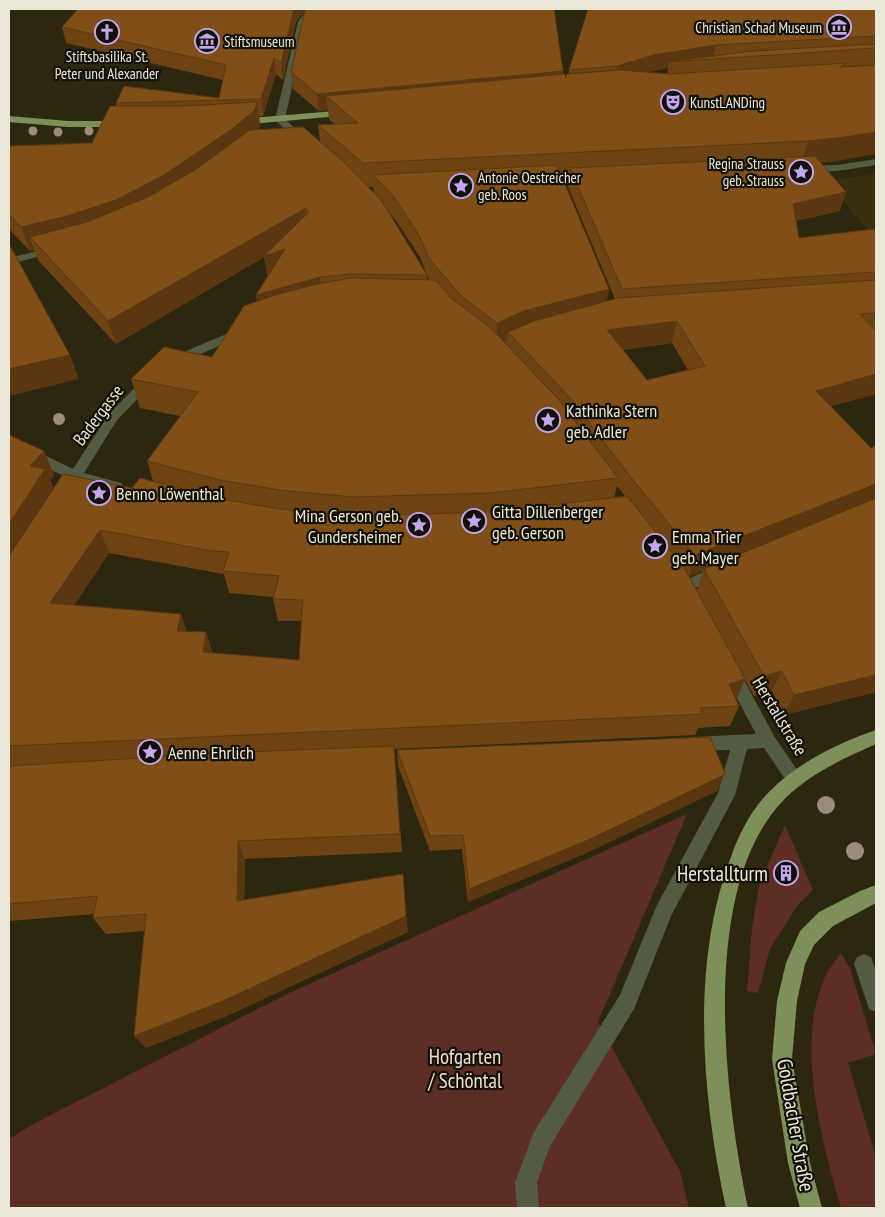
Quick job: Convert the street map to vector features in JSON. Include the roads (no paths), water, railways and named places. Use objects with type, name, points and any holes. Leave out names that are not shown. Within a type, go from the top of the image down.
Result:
[{"type":"main road","points":[[228,122],[280,120],[353,113]]},
{"type":"main road","points":[[9,119],[68,124],[131,124]]},
{"type":"main road","points":[[737,1208],[721,1122],[714,1030],[721,924],[734,869],[743,845],[757,819],[773,799],[795,780],[844,750],[876,737]]},
{"type":"main road","name":"Goldbacher Straße","points":[[811,1208],[799,1163],[782,1059],[787,1001],[796,963],[807,938],[826,919],[871,895]]},
{"type":"street","points":[[267,133],[280,120],[302,22],[311,9]]},
{"type":"street","points":[[302,22],[311,21]]},
{"type":"street","points":[[280,120],[313,149]]},
{"type":"street","points":[[799,170],[836,168],[876,162]]},
{"type":"street","points":[[9,261],[68,246]]},
{"type":"street","name":"Badergasse","points":[[65,492],[113,417],[148,380],[174,360],[254,327]]},
{"type":"street","points":[[9,442],[51,465],[75,475],[132,490]]},
{"type":"street","points":[[684,586],[730,567]]},
{"type":"street","name":"Herstallstraße","points":[[726,663],[768,741],[795,780]]},
{"type":"street","points":[[672,745],[768,741]]},
{"type":"street","points":[[528,1208],[526,1182],[542,1140],[627,1002],[664,912],[726,795],[741,742]]},
{"type":"street","points":[[864,964],[876,1002]]},
{"type":"place","name":"Christian Schad Museum","points":[[839,27]]},
{"type":"place","name":"Stiftsbasilika St. Peter und Alexander","points":[[107,32]]},
{"type":"place","name":"Stiftsmuseum","points":[[207,41]]},
{"type":"place","name":"KunstLANDing","points":[[673,102]]},
{"type":"place","name":"Regina Strauss geb. Strauss","points":[[801,172]]},
{"type":"place","name":"Antonie Oestreicher geb. Roos","points":[[461,186]]},
{"type":"place","name":"Kathinka Stern geb. Adler","points":[[548,420]]},
{"type":"place","name":"Benno Löwenthal","points":[[99,493]]},
{"type":"place","name":"Gitta Dillenberger geb. Gerson","points":[[474,521]]},
{"type":"place","name":"Mina Gerson geb. Gundersheimer","points":[[419,525]]},
{"type":"place","name":"Emma Trier geb. Mayer","points":[[655,546]]},
{"type":"place","name":"Aenne Ehrlich","points":[[150,752]]},
{"type":"place","name":"Herstallturm","points":[[786,873]]},
{"type":"park label","name":"Hofgarten / Schöntal","points":[[465,1068]]}]
